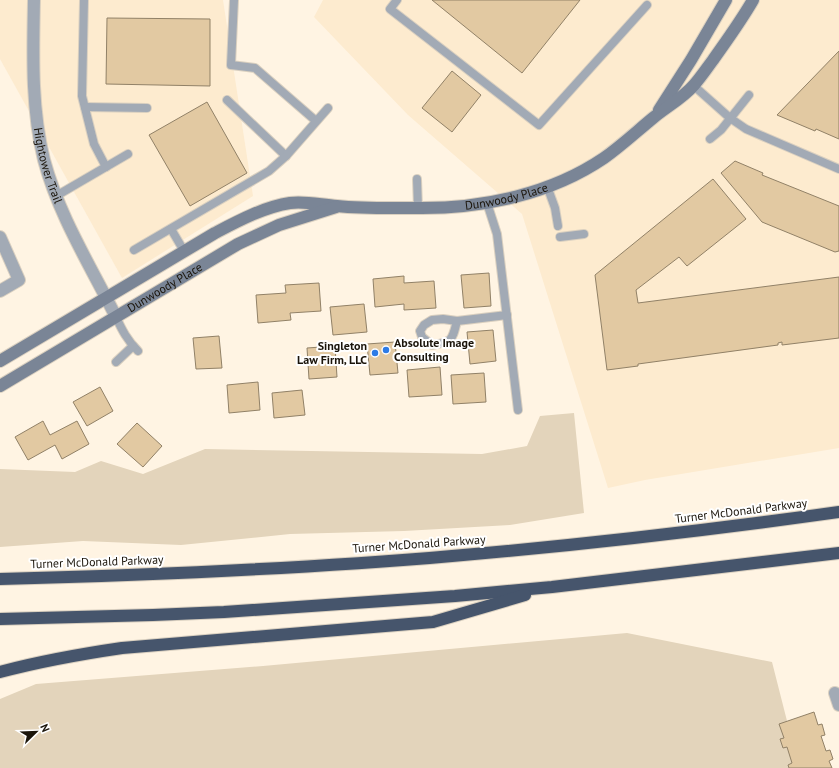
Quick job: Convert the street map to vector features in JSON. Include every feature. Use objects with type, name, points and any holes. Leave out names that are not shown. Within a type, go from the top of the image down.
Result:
[{"type":"highway","name":"Turner McDonald Parkway","points":[[0,579],[152,575],[444,556],[679,533],[839,512]]},
{"type":"highway","points":[[0,619],[153,615],[303,607],[455,596],[552,587],[839,553]]},
{"type":"highway","points":[[0,672],[60,657],[122,648],[433,622],[552,587]]},
{"type":"street","name":"Hightower Trail","points":[[34,0],[32,77],[35,114],[44,160],[56,196],[71,230],[116,317]]},
{"type":"street","name":"Dunwoody Place","points":[[654,117],[691,60],[726,0]]},
{"type":"street","name":"Dunwoody Place","points":[[0,361],[235,222],[272,208],[304,202],[337,206],[418,208],[450,207],[487,203],[547,186],[573,175],[602,158],[627,140],[694,86],[729,39],[754,0]]},
{"type":"street","name":"Dunwoody Place","points":[[0,386],[238,244],[279,225],[337,206]]},
{"type":"street","points":[[0,237],[19,280],[0,291]]},
{"type":"street","points":[[835,693],[839,705]]},
{"type":"lane","points":[[84,0],[82,96],[94,144],[106,167]]},
{"type":"lane","points":[[234,0],[231,65],[255,68],[316,121]]},
{"type":"lane","points":[[397,0],[390,10],[539,125],[647,5]]},
{"type":"lane","points":[[694,86],[730,118],[746,129],[839,169]]},
{"type":"lane","points":[[710,139],[721,130],[749,95]]},
{"type":"lane","points":[[227,100],[286,156]]},
{"type":"lane","points":[[85,107],[148,108]]},
{"type":"lane","points":[[134,250],[259,178],[286,156],[328,108]]},
{"type":"lane","points":[[56,196],[128,154]]},
{"type":"lane","points":[[417,179],[418,208]]},
{"type":"lane","points":[[547,186],[555,208],[558,226]]},
{"type":"lane","points":[[487,203],[497,234],[518,410]]},
{"type":"lane","points":[[171,229],[184,252]]},
{"type":"lane","points":[[560,237],[584,234]]},
{"type":"lane","points":[[457,321],[452,338],[446,343],[432,345],[422,337],[420,331],[424,325],[432,320],[443,319],[457,321],[507,315]]},
{"type":"lane","points":[[116,317],[122,332],[135,348],[116,362]]},
{"type":"shaded area","points":[[0,0],[223,0],[253,196],[122,278],[0,59]]},
{"type":"shaded area","points":[[323,0],[839,0],[839,448],[645,480],[608,488],[522,214],[408,115],[314,17]]},
{"type":"shaded area","points":[[574,413],[584,513],[510,525],[404,531],[290,534],[181,545],[83,541],[0,547],[0,469],[75,472],[101,461],[143,474],[205,449],[482,454],[527,446],[540,416]]},
{"type":"shaded area","points":[[627,633],[772,662],[799,768],[0,768],[0,699],[36,684],[263,666]]},
{"type":"building","points":[[432,0],[580,0],[522,73]]},
{"type":"building","points":[[107,18],[210,19],[210,86],[106,84]]},
{"type":"building","points":[[839,51],[839,139],[816,129],[815,131],[777,115]]},
{"type":"building","points":[[452,71],[481,95],[452,132],[422,108]]},
{"type":"building","points":[[207,102],[247,173],[190,206],[149,135]]},
{"type":"building","points":[[735,161],[763,173],[762,175],[839,206],[839,251],[835,252],[762,222],[721,173]]},
{"type":"building","points":[[713,179],[746,219],[687,266],[679,257],[636,290],[638,303],[839,277],[839,338],[782,345],[782,342],[778,343],[778,345],[638,364],[638,366],[607,370],[595,275]]},
{"type":"building","points":[[489,273],[491,306],[464,308],[461,275]]},
{"type":"building","points":[[404,276],[404,283],[434,281],[436,308],[404,310],[404,304],[375,307],[373,279]]},
{"type":"building","points":[[319,283],[321,311],[290,313],[291,320],[258,323],[256,295],[286,293],[285,285]]},
{"type":"building","points":[[364,304],[367,332],[333,335],[330,307]]},
{"type":"building","points":[[493,330],[496,361],[470,364],[467,332]]},
{"type":"building","points":[[219,336],[222,368],[196,369],[193,338]]},
{"type":"building","points":[[395,342],[398,373],[370,375],[367,344]]},
{"type":"building","points":[[335,346],[337,377],[309,379],[307,348]]},
{"type":"building","points":[[440,367],[442,395],[409,397],[407,370]]},
{"type":"building","points":[[484,373],[486,402],[453,404],[451,375]]},
{"type":"building","points":[[258,382],[260,410],[229,413],[227,385]]},
{"type":"building","points":[[100,387],[113,411],[87,426],[73,402]]},
{"type":"building","points":[[302,390],[305,415],[274,418],[272,393]]},
{"type":"building","points":[[43,421],[50,435],[77,421],[89,444],[62,459],[55,445],[28,460],[15,437]]},
{"type":"building","points":[[137,423],[162,446],[143,467],[117,444]]},
{"type":"building","points":[[814,712],[818,725],[822,724],[825,735],[821,736],[826,751],[830,750],[833,759],[829,761],[832,768],[789,768],[788,765],[792,763],[787,747],[783,748],[780,739],[784,738],[779,724]]},
{"type":"place","name":"Absolute Image Consulting","points":[[386,350]]},
{"type":"place","name":"Singleton Law Firm, LLC","points":[[375,353]]}]
